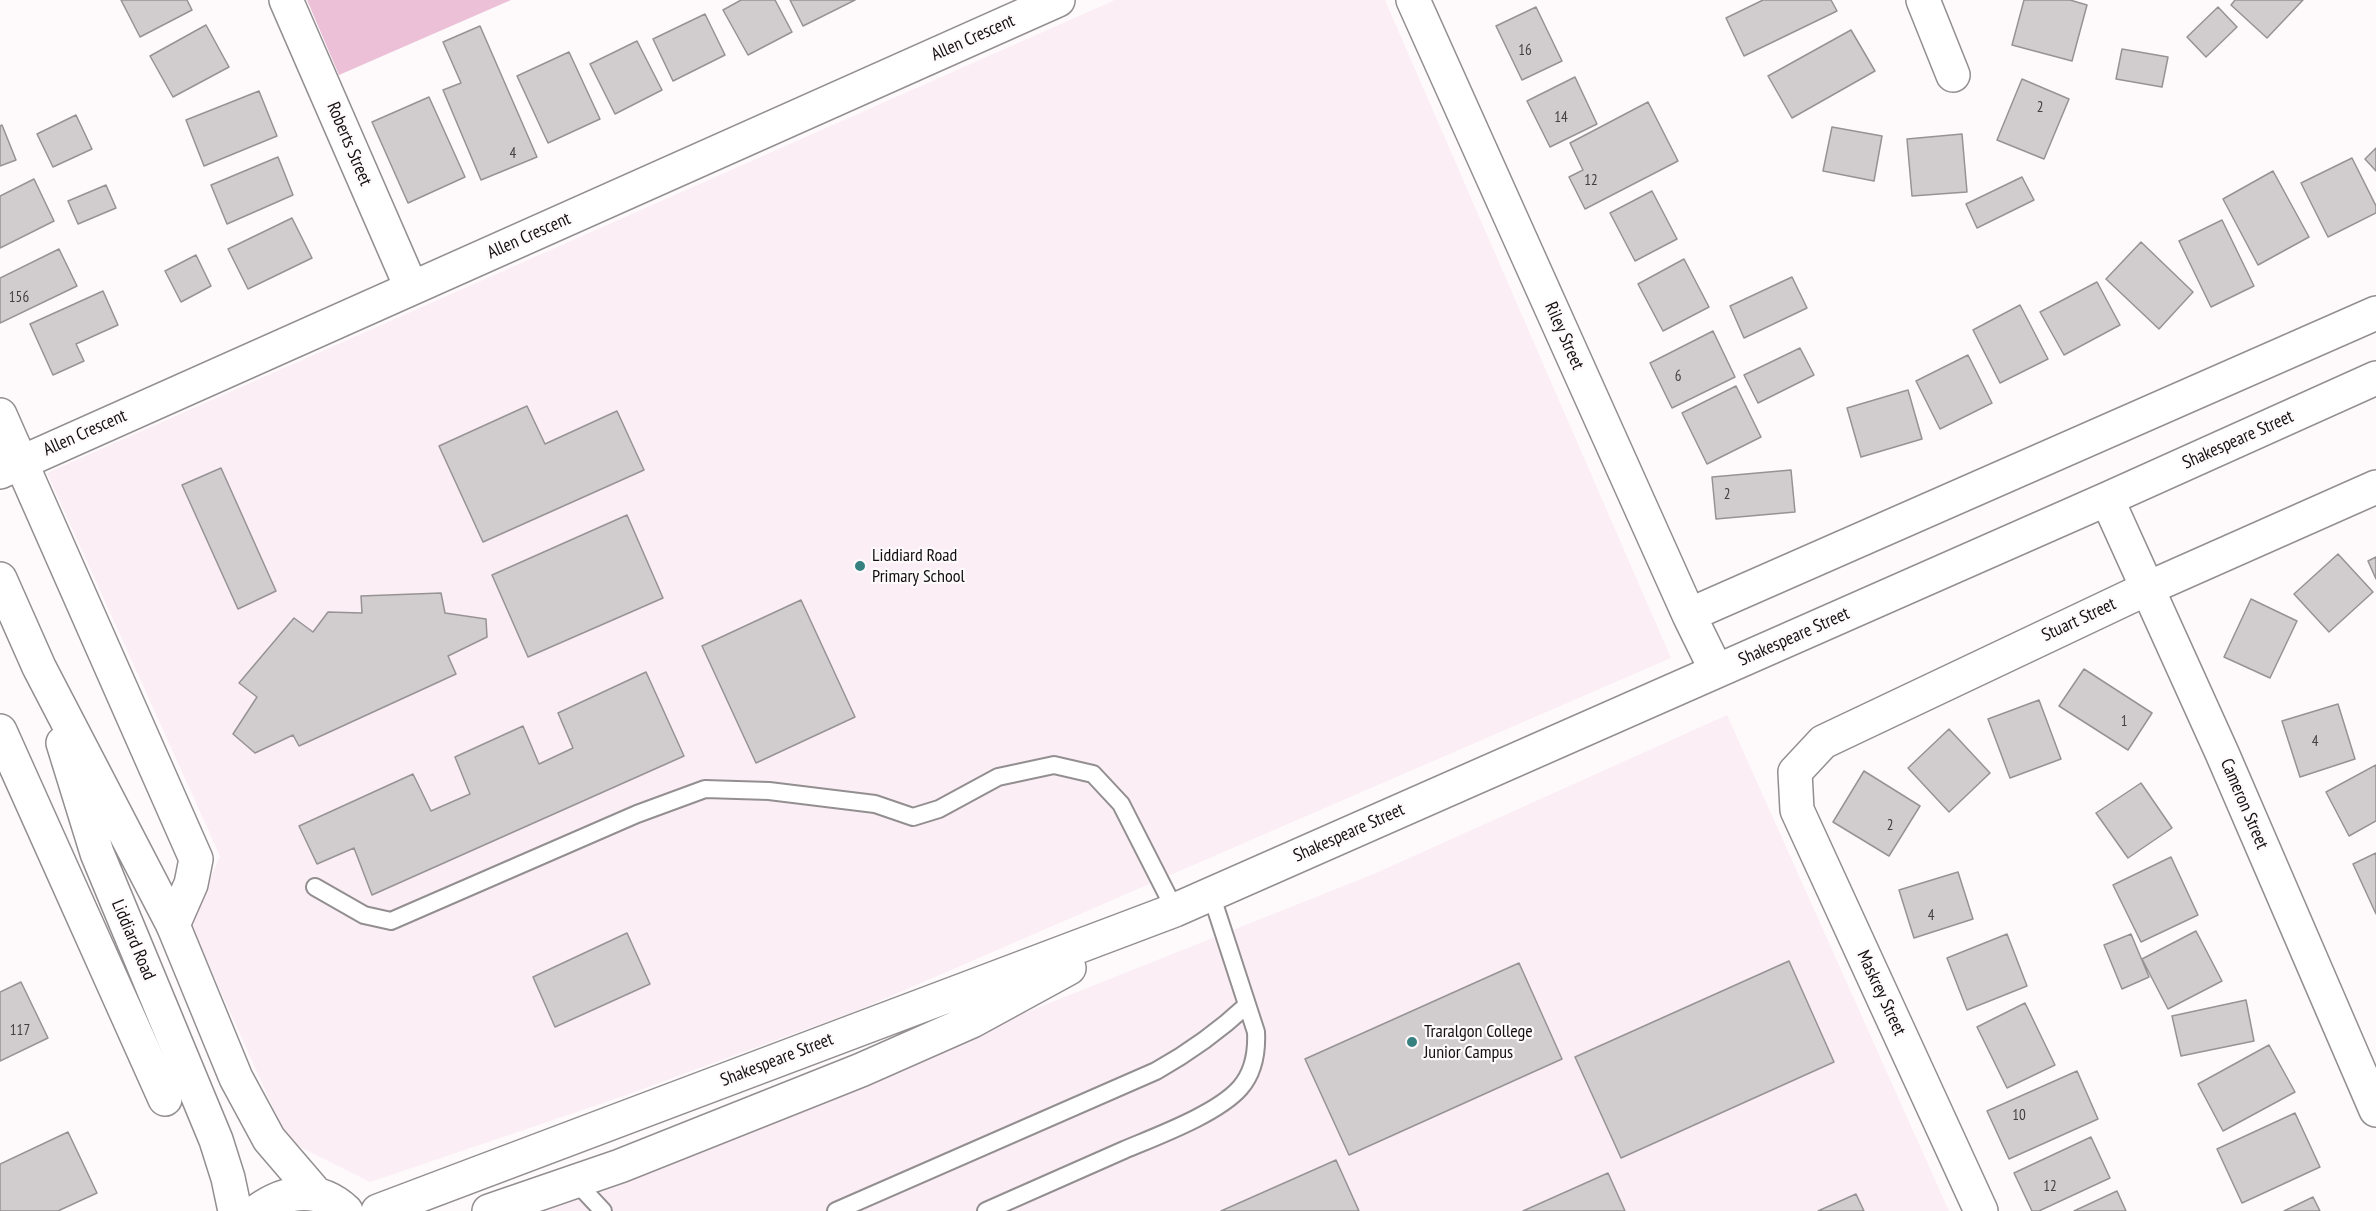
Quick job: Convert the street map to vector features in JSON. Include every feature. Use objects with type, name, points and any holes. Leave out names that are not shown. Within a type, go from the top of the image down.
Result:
[{"type":"street","name":"Roberts Street","points":[[286,0],[411,287]]},
{"type":"street","name":"Allen Crescent","points":[[10,467],[1058,0]]},
{"type":"street","name":"Riley Street","points":[[1413,0],[1689,615],[1716,670]]},
{"type":"street","points":[[1923,0],[1953,75]]},
{"type":"street","points":[[1689,615],[2376,313]]},
{"type":"street","name":"Shakespeare Street","points":[[378,1211],[1175,910],[2376,378]]},
{"type":"street","points":[[0,415],[10,467],[196,859],[191,884],[173,925]]},
{"type":"street","name":"Stuart Street","points":[[1795,772],[1823,742],[2146,589],[2376,487]]},
{"type":"street","name":"Cameron Street","points":[[2107,499],[2222,753],[2376,1110]]},
{"type":"street","name":"Liddiard Road","points":[[0,579],[39,667],[173,925],[236,1078],[269,1139],[317,1195]]},
{"type":"street","name":"Liddiard Road","points":[[39,667],[97,853],[216,1140],[235,1211]]},
{"type":"street","name":"Liddiard Road","points":[[0,731],[165,1099]]},
{"type":"street","name":"Maskrey Street","points":[[1795,772],[1797,810],[1981,1211]]},
{"type":"street","name":"Shakespeare Street","points":[[489,1211],[620,1166],[861,1070],[972,1021],[1175,910]]},
{"type":"street","points":[[257,1211],[274,1199],[296,1193],[317,1195],[338,1204],[346,1211]]},
{"type":"lane","points":[[315,887],[364,915],[391,921],[626,819],[705,789],[769,791],[875,804],[913,817],[939,809],[998,777],[1054,765],[1093,774],[1121,804],[1175,910]]},
{"type":"lane","points":[[986,1211],[1186,1124],[1240,1088],[1249,1075],[1254,1060],[1256,1032],[1211,894]]},
{"type":"lane","points":[[836,1211],[1156,1071],[1185,1055],[1213,1035],[1246,1005]]},
{"type":"lane","points":[[575,1181],[603,1211]]},
{"type":"shaded area","points":[[307,0],[511,0],[339,75]]},
{"type":"shaded area","name":"Liddiard Road Primary School","points":[[1115,0],[1385,0],[1671,658],[861,1009],[618,1098],[370,1182],[288,1141],[191,925],[220,856],[47,473]]},
{"type":"shaded area","name":"Traralgon College Junior Campus","points":[[1727,715],[1949,1211],[527,1211],[1376,873]]},
{"type":"building","points":[[121,0],[187,0],[192,10],[140,37]]},
{"type":"building","points":[[741,0],[775,0],[792,32],[748,55],[723,10]]},
{"type":"building","points":[[790,0],[855,0],[803,26]]},
{"type":"building","points":[[1763,0],[1831,0],[1837,11],[1744,56],[1726,18]]},
{"type":"building","points":[[2024,0],[2070,0],[2087,5],[2072,61],[2012,45]]},
{"type":"building","points":[[2235,0],[2303,0],[2267,38],[2231,5]]},
{"type":"building","points":[[1536,7],[1562,61],[1522,80],[1496,26]]},
{"type":"building","points":[[2218,7],[2237,27],[2206,57],[2187,37]]},
{"type":"building","points":[[705,14],[725,55],[673,81],[653,39]]},
{"type":"building","points":[[206,25],[229,67],[173,97],[150,56]]},
{"type":"building","points":[[480,26],[537,157],[481,180],[443,90],[461,83],[443,42]]},
{"type":"building","points":[[1851,30],[1875,71],[1792,118],[1768,76]]},
{"type":"building","points":[[637,41],[662,90],[615,114],[590,64]]},
{"type":"building","points":[[2122,49],[2168,57],[2162,87],[2116,79]]},
{"type":"building","points":[[569,52],[600,119],[548,143],[517,76]]},
{"type":"building","points":[[1575,77],[1597,124],[1550,147],[1527,101]]},
{"type":"building","points":[[2022,79],[2069,99],[2044,159],[1997,140]]},
{"type":"building","points":[[259,91],[277,136],[204,166],[186,120]]},
{"type":"building","points":[[429,97],[465,177],[408,203],[372,122]]},
{"type":"building","points":[[1648,102],[1678,161],[1585,209],[1569,177],[1583,170],[1570,143]]},
{"type":"building","points":[[76,115],[92,149],[53,167],[37,134]]},
{"type":"building","points":[[2,125],[16,160],[0,166],[0,126]]},
{"type":"building","points":[[1832,127],[1882,136],[1874,181],[1823,171]]},
{"type":"building","points":[[1962,134],[1967,192],[1912,196],[1907,139]]},
{"type":"building","points":[[2376,148],[2376,171],[2365,159]]},
{"type":"building","points":[[278,157],[293,195],[227,224],[211,185]]},
{"type":"building","points":[[2352,158],[2376,206],[2376,213],[2328,237],[2301,183]]},
{"type":"building","points":[[2273,171],[2309,237],[2258,265],[2223,199]]},
{"type":"building","points":[[2022,177],[2034,200],[1977,228],[1966,204]]},
{"type":"building","points":[[34,179],[54,221],[0,248],[0,196]]},
{"type":"building","points":[[106,185],[116,208],[78,224],[68,201]]},
{"type":"building","points":[[1652,191],[1677,239],[1635,261],[1610,213]]},
{"type":"building","points":[[292,218],[312,258],[248,289],[228,249]]},
{"type":"building","points":[[2222,220],[2254,286],[2211,307],[2179,241]]},
{"type":"building","points":[[2141,242],[2193,292],[2159,329],[2106,279]]},
{"type":"building","points":[[59,249],[77,286],[0,323],[0,278]]},
{"type":"building","points":[[196,255],[211,286],[181,302],[165,271]]},
{"type":"building","points":[[1684,259],[1709,307],[1663,331],[1638,284]]},
{"type":"building","points":[[1792,277],[1807,308],[1744,338],[1730,306]]},
{"type":"building","points":[[2097,282],[2120,325],[2064,355],[2040,312]]},
{"type":"building","points":[[103,291],[118,325],[76,344],[84,361],[53,375],[30,324]]},
{"type":"building","points":[[2020,305],[2048,359],[2000,383],[1973,330]]},
{"type":"building","points":[[1713,331],[1735,377],[1672,408],[1650,363]]},
{"type":"building","points":[[1800,348],[1814,375],[1758,403],[1744,375]]},
{"type":"building","points":[[1968,355],[1992,403],[1940,429],[1916,381]]},
{"type":"building","points":[[1736,386],[1761,437],[1707,464],[1682,413]]},
{"type":"building","points":[[1908,390],[1922,439],[1861,457],[1847,408]]},
{"type":"building","points":[[527,406],[545,444],[617,411],[644,470],[483,542],[439,446]]},
{"type":"building","points":[[221,468],[276,591],[238,609],[182,485]]},
{"type":"building","points":[[1791,470],[1795,512],[1716,519],[1712,477]]},
{"type":"building","points":[[627,515],[663,598],[528,657],[492,575]]},
{"type":"building","points":[[2338,554],[2373,592],[2329,632],[2294,594]]},
{"type":"building","points":[[2376,557],[2376,579],[2368,561]]},
{"type":"building","points":[[441,593],[445,613],[486,619],[487,637],[448,656],[456,674],[299,746],[293,735],[255,753],[233,734],[257,697],[239,683],[294,618],[313,632],[328,612],[362,613],[361,596]]},
{"type":"building","points":[[2251,599],[2297,621],[2270,678],[2224,657]]},
{"type":"building","points":[[801,600],[855,717],[756,763],[702,646]]},
{"type":"building","points":[[2084,669],[2152,713],[2128,750],[2059,706]]},
{"type":"building","points":[[646,672],[684,756],[372,895],[354,848],[317,864],[299,826],[413,774],[431,811],[470,794],[455,757],[523,726],[539,764],[573,748],[558,713]]},
{"type":"building","points":[[2039,700],[2061,759],[2010,778],[1988,719]]},
{"type":"building","points":[[2338,704],[2355,759],[2300,777],[2282,721]]},
{"type":"building","points":[[1949,729],[1990,773],[1949,812],[1908,768]]},
{"type":"building","points":[[2376,765],[2376,821],[2349,836],[2326,792]]},
{"type":"building","points":[[1864,771],[1920,806],[1889,856],[1833,822]]},
{"type":"building","points":[[2141,783],[2172,828],[2128,858],[2096,813]]},
{"type":"building","points":[[2376,853],[2376,914],[2353,864]]},
{"type":"building","points":[[2171,857],[2198,915],[2141,942],[2113,885]]},
{"type":"building","points":[[1958,872],[1973,919],[1914,938],[1899,890]]},
{"type":"building","points":[[2196,931],[2222,981],[2168,1009],[2142,959]]},
{"type":"building","points":[[627,933],[650,984],[555,1027],[533,977]]},
{"type":"building","points":[[2007,934],[2027,986],[1967,1010],[1947,958]]},
{"type":"building","points":[[2131,934],[2149,977],[2122,989],[2104,945]]},
{"type":"building","points":[[1789,961],[1834,1062],[1621,1158],[1575,1057]]},
{"type":"building","points":[[1519,963],[1562,1059],[1349,1155],[1305,1059]]},
{"type":"building","points":[[21,982],[48,1038],[0,1061],[0,992]]},
{"type":"building","points":[[2246,1000],[2254,1041],[2181,1056],[2172,1016]]},
{"type":"building","points":[[2025,1003],[2055,1065],[2007,1088],[1977,1027]]},
{"type":"building","points":[[2269,1045],[2295,1092],[2223,1131],[2198,1084]]},
{"type":"building","points":[[2077,1071],[2098,1119],[2009,1159],[1987,1111]]},
{"type":"building","points":[[2295,1113],[2320,1167],[2242,1203],[2217,1149]]},
{"type":"building","points":[[68,1132],[97,1193],[58,1211],[0,1211],[0,1164]]},
{"type":"building","points":[[2091,1137],[2110,1178],[2039,1211],[2032,1211],[2014,1173]]},
{"type":"building","points":[[1336,1160],[1359,1211],[1221,1211]]},
{"type":"building","points":[[1608,1173],[1625,1211],[1523,1211]]},
{"type":"building","points":[[2117,1191],[2126,1211],[2074,1211]]},
{"type":"building","points":[[1856,1194],[1864,1211],[1818,1211]]},
{"type":"building","points":[[2313,1197],[2320,1211],[2284,1211]]},
{"type":"place","name":"Liddiard Road Primary School","points":[[860,566]]},
{"type":"place","name":"Traralgon College Junior Campus","points":[[1412,1042]]}]
